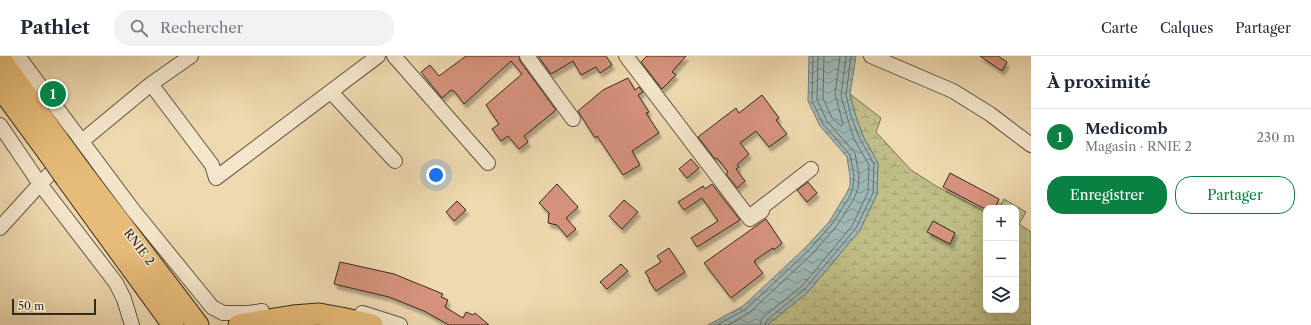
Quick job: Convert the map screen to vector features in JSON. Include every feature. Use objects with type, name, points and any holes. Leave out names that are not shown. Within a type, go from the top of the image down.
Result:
[{"type":"highway","name":"RNIE 2","points":[[0,59],[52,146]]},
{"type":"highway","name":"RNIE 2","points":[[0,87],[52,146],[73,174],[198,325]]},
{"type":"highway","name":"RNIE 2","points":[[73,174],[173,325]]},
{"type":"highway","points":[[239,325],[293,316],[319,314],[372,325]]},
{"type":"street","points":[[18,56],[133,210],[212,307],[223,313],[249,313],[290,306],[316,306],[352,310],[400,325]]},
{"type":"street","points":[[0,228],[82,141],[151,84],[190,56]]},
{"type":"street","points":[[151,84],[212,165],[216,178],[378,56]]},
{"type":"street","points":[[394,56],[488,163]]},
{"type":"street","points":[[527,56],[573,119]]},
{"type":"street","points":[[626,56],[749,217]]},
{"type":"street","points":[[872,56],[953,91],[990,114],[1031,145]]},
{"type":"street","points":[[331,92],[395,161]]},
{"type":"street","points":[[0,125],[40,184],[116,284],[124,298],[132,325]]},
{"type":"street","points":[[749,217],[811,169]]},
{"type":"street","points":[[749,217],[750,219],[762,210]]},
{"type":"green space","points":[[850,94],[881,118],[876,132],[911,170],[936,186],[983,210],[983,313],[1019,313],[1019,224],[1031,232],[1031,325],[767,325],[808,292],[860,230],[877,194],[878,163],[863,136]]},
{"type":"green space","points":[[1004,199],[1014,205],[1001,205]]},
{"type":"green space","points":[[1019,208],[1026,212],[1019,224]]},
{"type":"water","points":[[809,56],[856,56],[850,94],[863,136],[878,163],[877,194],[860,230],[808,292],[767,325],[708,325],[743,306],[805,248],[829,222],[850,186],[847,157],[820,126],[808,101]]},
{"type":"building","points":[[466,56],[519,56],[520,61],[556,110],[524,136],[528,142],[519,149],[508,136],[501,141],[492,129],[499,124],[486,105],[522,74],[511,61],[464,104],[454,91],[451,90],[442,98],[421,72],[430,65],[439,76]]},
{"type":"building","points":[[538,56],[606,56],[612,65],[600,73],[596,67],[581,75],[573,61],[551,74]]},
{"type":"building","points":[[647,56],[686,56],[672,72],[676,75],[662,89],[641,62]]},
{"type":"building","points":[[980,56],[998,56],[1007,62],[1002,71]]},
{"type":"building","points":[[628,78],[635,90],[639,87],[643,92],[638,95],[649,112],[646,113],[659,133],[632,151],[640,165],[623,175],[597,136],[595,138],[578,111],[603,90]]},
{"type":"building","points":[[762,95],[779,118],[776,120],[787,134],[769,147],[756,131],[740,143],[749,154],[737,165],[739,167],[736,169],[745,181],[737,188],[726,174],[728,172],[717,158],[715,159],[698,137],[736,108],[739,113]]},
{"type":"building","points":[[691,159],[699,168],[687,178],[679,169]]},
{"type":"building","points":[[950,173],[999,199],[996,205],[983,205],[983,208],[943,187]]},
{"type":"building","points":[[808,182],[817,193],[807,202],[797,190]]},
{"type":"building","points":[[557,184],[578,207],[566,218],[576,229],[567,237],[557,225],[548,223],[549,213],[539,203]]},
{"type":"building","points":[[712,184],[740,220],[697,247],[691,238],[718,221],[702,198],[684,210],[678,202],[703,186],[705,189]]},
{"type":"building","points":[[624,200],[638,212],[622,229],[609,216]]},
{"type":"building","points":[[457,201],[466,210],[454,221],[446,212]]},
{"type":"building","points":[[766,219],[782,243],[774,250],[773,248],[755,260],[756,261],[754,262],[763,273],[731,298],[704,263]]},
{"type":"building","points":[[933,221],[955,233],[950,244],[927,232]]},
{"type":"building","points":[[669,248],[685,272],[656,291],[645,272],[661,262],[657,256]]},
{"type":"building","points":[[340,262],[394,274],[443,294],[441,297],[448,300],[445,307],[463,318],[466,312],[473,315],[475,313],[489,325],[449,325],[424,311],[389,297],[334,284]]},
{"type":"building","points":[[621,264],[628,271],[607,289],[600,282]]},
{"type":"place","name":"Medicomb","points":[[53,94]]}]
